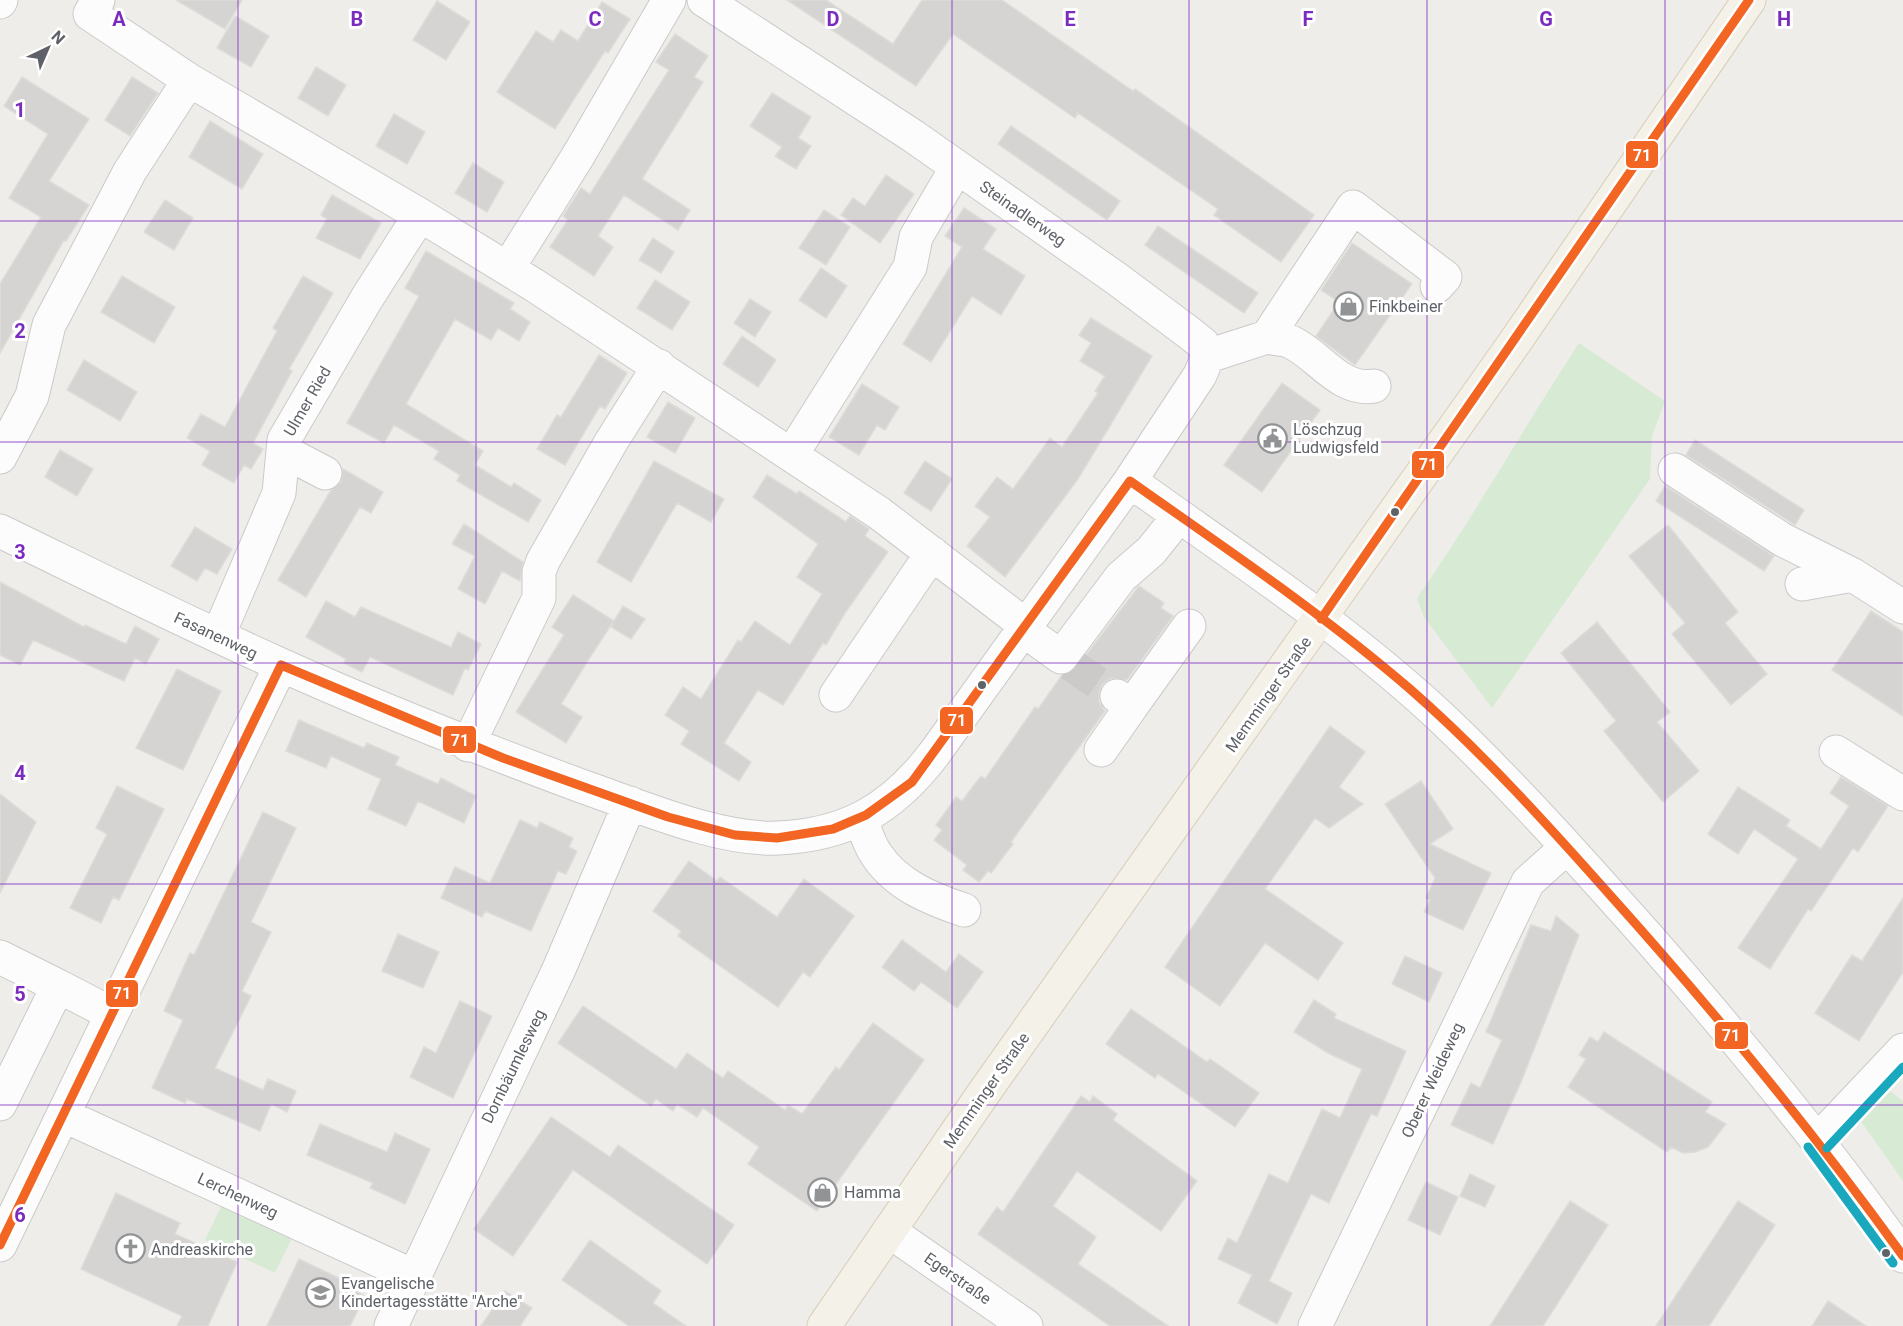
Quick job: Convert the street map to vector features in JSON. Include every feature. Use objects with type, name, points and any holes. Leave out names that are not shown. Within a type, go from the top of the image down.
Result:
[{"type":"main road","name":"Memminger Straße","points":[[824,1326],[1515,342],[1749,0]]},
{"type":"street","points":[[98,0],[90,15],[189,80],[508,268],[792,454],[932,553],[1065,660],[1121,577],[1151,551],[1179,516]]},
{"type":"street","points":[[508,268],[578,156],[669,0]]},
{"type":"street","name":"Steinadlerweg","points":[[704,0],[957,167],[1192,334],[1203,344],[1208,356]]},
{"type":"street","points":[[0,458],[32,396],[42,346],[54,315],[130,171],[189,80]]},
{"type":"street","points":[[792,454],[910,267],[916,237],[957,167]]},
{"type":"street","points":[[1268,337],[1353,207],[1444,277],[1437,286]]},
{"type":"street","name":"Ulmer Ried","points":[[218,636],[279,493],[284,440],[351,323],[420,215]]},
{"type":"street","points":[[1374,386],[1362,388],[1347,383],[1291,342],[1268,337],[1208,356],[1200,375],[1130,481],[1321,619],[1373,659],[1446,722],[1567,847],[1723,1023],[1818,1140],[1903,1256]]},
{"type":"street","points":[[468,745],[539,598],[539,572],[543,561],[611,442],[658,366]]},
{"type":"street","points":[[283,451],[325,473]]},
{"type":"street","points":[[1675,470],[1783,540],[1853,575],[1903,607]]},
{"type":"street","name":"Fasanenweg","points":[[0,531],[281,665],[468,745],[699,825],[743,836],[775,838],[833,831],[861,819],[888,802],[912,782],[1130,481]]},
{"type":"street","points":[[836,695],[932,553]]},
{"type":"street","points":[[1802,584],[1853,575]]},
{"type":"street","points":[[1101,750],[1124,701],[1189,626]]},
{"type":"street","points":[[0,1245],[281,665]]},
{"type":"street","points":[[1836,752],[1903,794]]},
{"type":"street","name":"Dornbäumlesweg","points":[[391,1326],[413,1275],[559,969],[630,803]]},
{"type":"street","points":[[861,819],[876,854],[902,881],[926,897],[964,910]]},
{"type":"street","name":"Oberer Weideweg","points":[[1315,1326],[1407,1105],[1528,882],[1567,847]]},
{"type":"street","points":[[0,957],[112,1014]]},
{"type":"street","points":[[0,1104],[58,986]]},
{"type":"street","points":[[1818,1140],[1903,1050]]},
{"type":"street","name":"Lerchenweg","points":[[63,1115],[413,1275]]},
{"type":"street","name":"Egerstraße","points":[[889,1231],[1026,1326]]},
{"type":"green space","points":[[1579,343],[1665,401],[1652,436],[1650,479],[1492,708],[1424,617],[1417,598]]},
{"type":"green space","points":[[1885,1087],[1903,1101],[1903,1181],[1857,1116]]},
{"type":"green space","points":[[223,1202],[293,1236],[275,1273],[205,1240]]},
{"type":"building","points":[[176,0],[242,0],[225,29]]},
{"type":"building","points":[[787,0],[826,0],[893,44],[922,0],[1002,0],[1133,91],[1135,89],[1314,215],[1281,262],[1214,215],[1218,209],[1078,113],[1075,118],[953,34],[916,86]]},
{"type":"building","points":[[437,1],[470,22],[446,60],[413,40]]},
{"type":"building","points":[[602,2],[630,19],[608,53],[605,51],[555,129],[497,92],[536,31],[553,42],[561,30],[578,41]]},
{"type":"building","points":[[235,16],[269,36],[251,67],[217,48]]},
{"type":"building","points":[[675,34],[708,56],[694,77],[703,82],[642,179],[690,210],[678,230],[624,195],[598,236],[613,247],[594,276],[550,247],[568,220],[563,216],[581,188],[590,194],[669,70],[656,62]]},
{"type":"building","points":[[316,67],[346,85],[328,116],[298,98]]},
{"type":"building","points":[[22,77],[89,119],[49,181],[89,205],[66,241],[64,240],[0,353],[0,284],[41,217],[9,198],[48,134],[4,106]]},
{"type":"building","points":[[132,77],[158,93],[130,136],[105,120]]},
{"type":"building","points":[[772,93],[811,117],[798,138],[811,146],[796,169],[775,156],[782,147],[750,126]]},
{"type":"building","points":[[394,114],[425,132],[407,164],[376,146]]},
{"type":"building","points":[[210,121],[263,154],[242,189],[189,157]]},
{"type":"building","points":[[1011,126],[1120,201],[1107,220],[998,144]]},
{"type":"building","points":[[473,163],[504,182],[487,212],[455,193]]},
{"type":"building","points":[[886,175],[914,194],[880,243],[841,215],[853,198],[865,206]]},
{"type":"building","points":[[332,195],[381,223],[360,259],[316,238],[327,219],[321,215]]},
{"type":"building","points":[[165,200],[193,218],[174,250],[144,232]]},
{"type":"building","points":[[964,208],[996,229],[983,249],[1025,276],[1001,315],[972,296],[931,362],[903,344],[962,247],[945,236]]},
{"type":"building","points":[[824,210],[850,227],[826,265],[799,248]]},
{"type":"building","points":[[1158,226],[1258,293],[1244,313],[1145,245]]},
{"type":"building","points":[[653,238],[674,252],[661,273],[639,260]]},
{"type":"building","name":"Finkbeiner","points":[[1352,243],[1412,284],[1355,365],[1316,336],[1339,302],[1321,290]]},
{"type":"building","points":[[426,251],[514,303],[510,309],[530,322],[519,341],[498,328],[491,340],[455,319],[406,404],[483,451],[475,465],[511,487],[514,483],[541,500],[528,522],[457,481],[460,475],[434,459],[439,451],[394,425],[384,443],[347,423],[419,296],[405,288]]},
{"type":"building","points":[[821,268],[847,286],[826,318],[799,300]]},
{"type":"building","points":[[122,276],[175,307],[154,343],[101,312]]},
{"type":"building","points":[[303,276],[333,293],[289,369],[292,371],[253,443],[263,449],[251,469],[244,465],[234,483],[202,465],[210,451],[187,438],[201,414],[225,427],[277,331],[273,328]]},
{"type":"building","points":[[655,280],[690,302],[672,330],[637,308]]},
{"type":"building","points":[[750,299],[771,312],[755,337],[734,323]]},
{"type":"building","points":[[1091,318],[1152,356],[1078,479],[1005,577],[967,546],[990,517],[975,506],[997,477],[1013,489],[1050,438],[1062,447],[1098,393],[1095,391],[1105,376],[1080,361],[1091,343],[1079,335]]},
{"type":"building","points":[[742,336],[776,360],[758,387],[723,364]]},
{"type":"building","points":[[599,355],[627,373],[605,409],[600,406],[565,465],[537,449],[557,415],[561,417]]},
{"type":"building","points":[[84,360],[137,392],[120,421],[67,390]]},
{"type":"building","name":"Löschzug Ludwigsfeld","points":[[1282,383],[1320,410],[1262,492],[1224,465]]},
{"type":"building","points":[[862,384],[899,407],[885,430],[877,425],[859,455],[829,437]]},
{"type":"building","points":[[668,402],[695,418],[675,453],[647,437]]},
{"type":"building","points":[[1695,440],[1804,510],[1795,525],[1686,455]]},
{"type":"building","points":[[60,450],[93,469],[77,496],[45,477]]},
{"type":"building","points":[[654,461],[724,499],[711,522],[677,503],[631,582],[597,562]]},
{"type":"building","points":[[925,461],[952,479],[931,511],[904,493]]},
{"type":"building","points":[[343,469],[383,492],[371,513],[360,507],[306,597],[278,580],[331,490],[341,482]]},
{"type":"building","points":[[767,475],[797,494],[799,491],[846,522],[850,516],[869,529],[865,536],[888,552],[845,613],[826,645],[823,643],[783,705],[758,690],[724,743],[751,762],[739,781],[681,744],[689,731],[665,715],[683,687],[701,699],[738,640],[741,642],[755,621],[790,645],[822,594],[797,577],[818,544],[753,497]]},
{"type":"building","points":[[1665,486],[1774,556],[1764,571],[1656,501]]},
{"type":"building","points":[[464,524],[523,562],[520,581],[502,571],[485,604],[458,589],[475,556],[452,544]]},
{"type":"building","points":[[1668,525],[1738,612],[1725,623],[1767,674],[1731,705],[1672,634],[1685,623],[1629,556]]},
{"type":"building","points":[[195,527],[232,549],[217,574],[205,568],[197,581],[171,566]]},
{"type":"building","points":[[0,582],[84,627],[85,625],[126,644],[135,626],[159,639],[146,664],[135,658],[124,681],[33,640],[20,665],[0,655]]},
{"type":"building","points":[[1139,586],[1164,603],[1161,608],[1173,616],[1127,680],[1111,678],[1102,685],[1099,702],[1105,711],[1011,842],[1013,844],[991,873],[988,871],[979,882],[963,870],[967,865],[934,840],[942,830],[936,825],[956,797],[962,801],[981,776],[985,779],[1035,707],[1038,709],[1062,675],[1076,668]]},
{"type":"building","points":[[573,595],[614,621],[623,606],[645,619],[631,639],[611,627],[613,622],[587,662],[561,704],[582,717],[566,743],[516,712],[564,635],[552,627]]},
{"type":"building","points":[[326,601],[355,617],[361,607],[451,647],[458,632],[481,644],[468,670],[465,668],[453,695],[370,657],[362,672],[344,663],[346,659],[306,637]]},
{"type":"building","points":[[1871,611],[1903,632],[1903,716],[1832,670]]},
{"type":"building","points":[[1597,622],[1670,712],[1657,722],[1699,771],[1663,802],[1604,731],[1616,721],[1561,653]]},
{"type":"building","points":[[177,669],[221,691],[183,770],[136,748]]},
{"type":"building","points":[[299,720],[364,748],[367,743],[399,757],[395,765],[438,784],[441,778],[476,796],[464,823],[418,801],[406,826],[368,809],[381,779],[331,756],[326,768],[286,751]]},
{"type":"building","points":[[1330,726],[1365,752],[1339,787],[1363,804],[1329,828],[1315,818],[1265,889],[1343,943],[1318,980],[1265,943],[1220,1006],[1165,967]]},
{"type":"building","points":[[1841,777],[1888,806],[1858,852],[1853,848],[1811,911],[1808,909],[1770,969],[1738,948],[1798,859],[1754,829],[1738,854],[1708,834],[1738,787],[1790,820],[1786,826],[1821,849],[1849,806],[1830,793]]},
{"type":"building","points":[[1421,781],[1453,829],[1430,844],[1491,873],[1463,930],[1424,912],[1430,900],[1426,898],[1435,878],[1385,804]]},
{"type":"building","points":[[117,786],[164,809],[119,900],[113,897],[101,923],[70,908],[107,834],[96,828]]},
{"type":"building","points":[[0,794],[36,822],[0,893]]},
{"type":"building","points":[[263,812],[296,828],[251,922],[271,932],[242,991],[251,996],[215,1068],[263,1090],[268,1079],[296,1091],[287,1112],[271,1104],[260,1131],[187,1099],[185,1103],[152,1088],[183,1020],[164,1011],[190,953],[194,955]]},
{"type":"building","points":[[520,820],[537,828],[540,822],[573,838],[569,847],[577,851],[566,874],[558,871],[531,931],[485,911],[482,917],[441,898],[455,867],[490,883]]},
{"type":"building","points":[[689,861],[717,881],[720,877],[777,917],[804,879],[854,916],[810,977],[803,972],[778,1007],[678,936],[681,931],[653,911]]},
{"type":"building","points":[[1903,898],[1903,972],[1859,1041],[1815,1013],[1852,955],[1862,961]]},
{"type":"building","points":[[1556,916],[1579,935],[1521,1082],[1493,1144],[1451,1125],[1471,1083],[1480,1088],[1502,1040],[1486,1032],[1531,925],[1551,931]]},
{"type":"building","points":[[398,934],[439,952],[423,988],[382,971]]},
{"type":"building","points":[[902,940],[946,972],[959,954],[983,972],[957,1008],[921,982],[914,991],[882,967]]},
{"type":"building","points":[[1405,956],[1442,973],[1429,1002],[1392,984]]},
{"type":"building","points":[[1314,1000],[1336,1014],[1334,1018],[1406,1051],[1377,1116],[1371,1114],[1329,1203],[1311,1194],[1269,1281],[1292,1293],[1277,1324],[1238,1303],[1252,1275],[1218,1259],[1228,1238],[1237,1243],[1269,1174],[1288,1183],[1322,1109],[1340,1118],[1362,1069],[1328,1053],[1294,1032]]},
{"type":"building","points":[[460,1001],[492,1016],[453,1098],[410,1077],[424,1047],[436,1053]]},
{"type":"building","points":[[583,1006],[676,1069],[687,1053],[723,1078],[728,1071],[785,1110],[788,1105],[802,1114],[836,1067],[839,1070],[873,1023],[924,1060],[817,1211],[748,1164],[759,1147],[703,1108],[697,1117],[677,1104],[673,1111],[656,1099],[651,1106],[558,1043]]},
{"type":"building","points":[[1131,1009],[1207,1062],[1210,1059],[1259,1093],[1235,1127],[1158,1074],[1155,1078],[1106,1044]]},
{"type":"building","points":[[1604,1032],[1712,1102],[1705,1112],[1726,1124],[1708,1147],[1695,1152],[1683,1153],[1671,1147],[1667,1152],[1568,1087],[1586,1059],[1579,1055],[1590,1037],[1598,1042]]},
{"type":"building","points":[[1081,1096],[1090,1102],[1093,1096],[1117,1114],[1113,1120],[1197,1181],[1161,1231],[1077,1171],[1053,1206],[1096,1237],[1078,1264],[1168,1326],[1110,1326],[978,1234],[997,1207],[1003,1212]]},
{"type":"building","points":[[551,1117],[610,1157],[618,1145],[734,1225],[707,1264],[573,1170],[513,1256],[474,1229]]},
{"type":"building","points":[[320,1124],[387,1152],[395,1133],[430,1149],[405,1204],[370,1188],[373,1183],[307,1155]]},
{"type":"building","points":[[1470,1174],[1495,1186],[1485,1207],[1460,1196]]},
{"type":"building","points":[[1426,1182],[1458,1197],[1440,1235],[1408,1220]]},
{"type":"building","points":[[116,1193],[180,1223],[175,1234],[237,1262],[208,1326],[177,1326],[182,1316],[81,1269]]},
{"type":"building","points":[[1570,1201],[1608,1225],[1543,1326],[1490,1326]]},
{"type":"building","points":[[1738,1201],[1775,1225],[1709,1326],[1656,1326]]},
{"type":"building","points":[[590,1240],[661,1291],[653,1303],[686,1326],[629,1326],[562,1280]]},
{"type":"building","name":"Evangelische Kindertagesstätte \"Arche\"","points":[[299,1259],[351,1284],[350,1288],[365,1296],[350,1326],[267,1326]]},
{"type":"building","points":[[505,1291],[532,1308],[520,1326],[481,1326]]},
{"type":"building","points":[[1828,1301],[1866,1326],[1812,1326]]},
{"type":"tunnel","points":[[1070,664],[1117,696]]},
{"type":"transit line","name":"71","points":[[1321,619],[1749,0]]},
{"type":"transit line","name":"71","points":[[0,1245],[281,665],[503,758],[668,817],[735,835],[777,838],[833,829],[866,815],[912,782],[1130,481],[1273,582],[1377,661],[1437,713],[1488,763],[1586,868],[1724,1027],[1798,1117],[1903,1256]]},
{"type":"transit line","name":"5","points":[[1827,1148],[1903,1067]]},
{"type":"transit line","name":"5","points":[[1808,1147],[1893,1263]]},
{"type":"place","name":"Finkbeiner","points":[[1348,306]]},
{"type":"place","name":"Löschzug Ludwigsfeld","points":[[1272,438]]},
{"type":"place","name":"Hamma","points":[[823,1192]]},
{"type":"place","name":"Andreaskirche","points":[[130,1249]]},
{"type":"place","name":"Evangelische Kindertagesstätte \"Arche\"","points":[[320,1292]]}]
